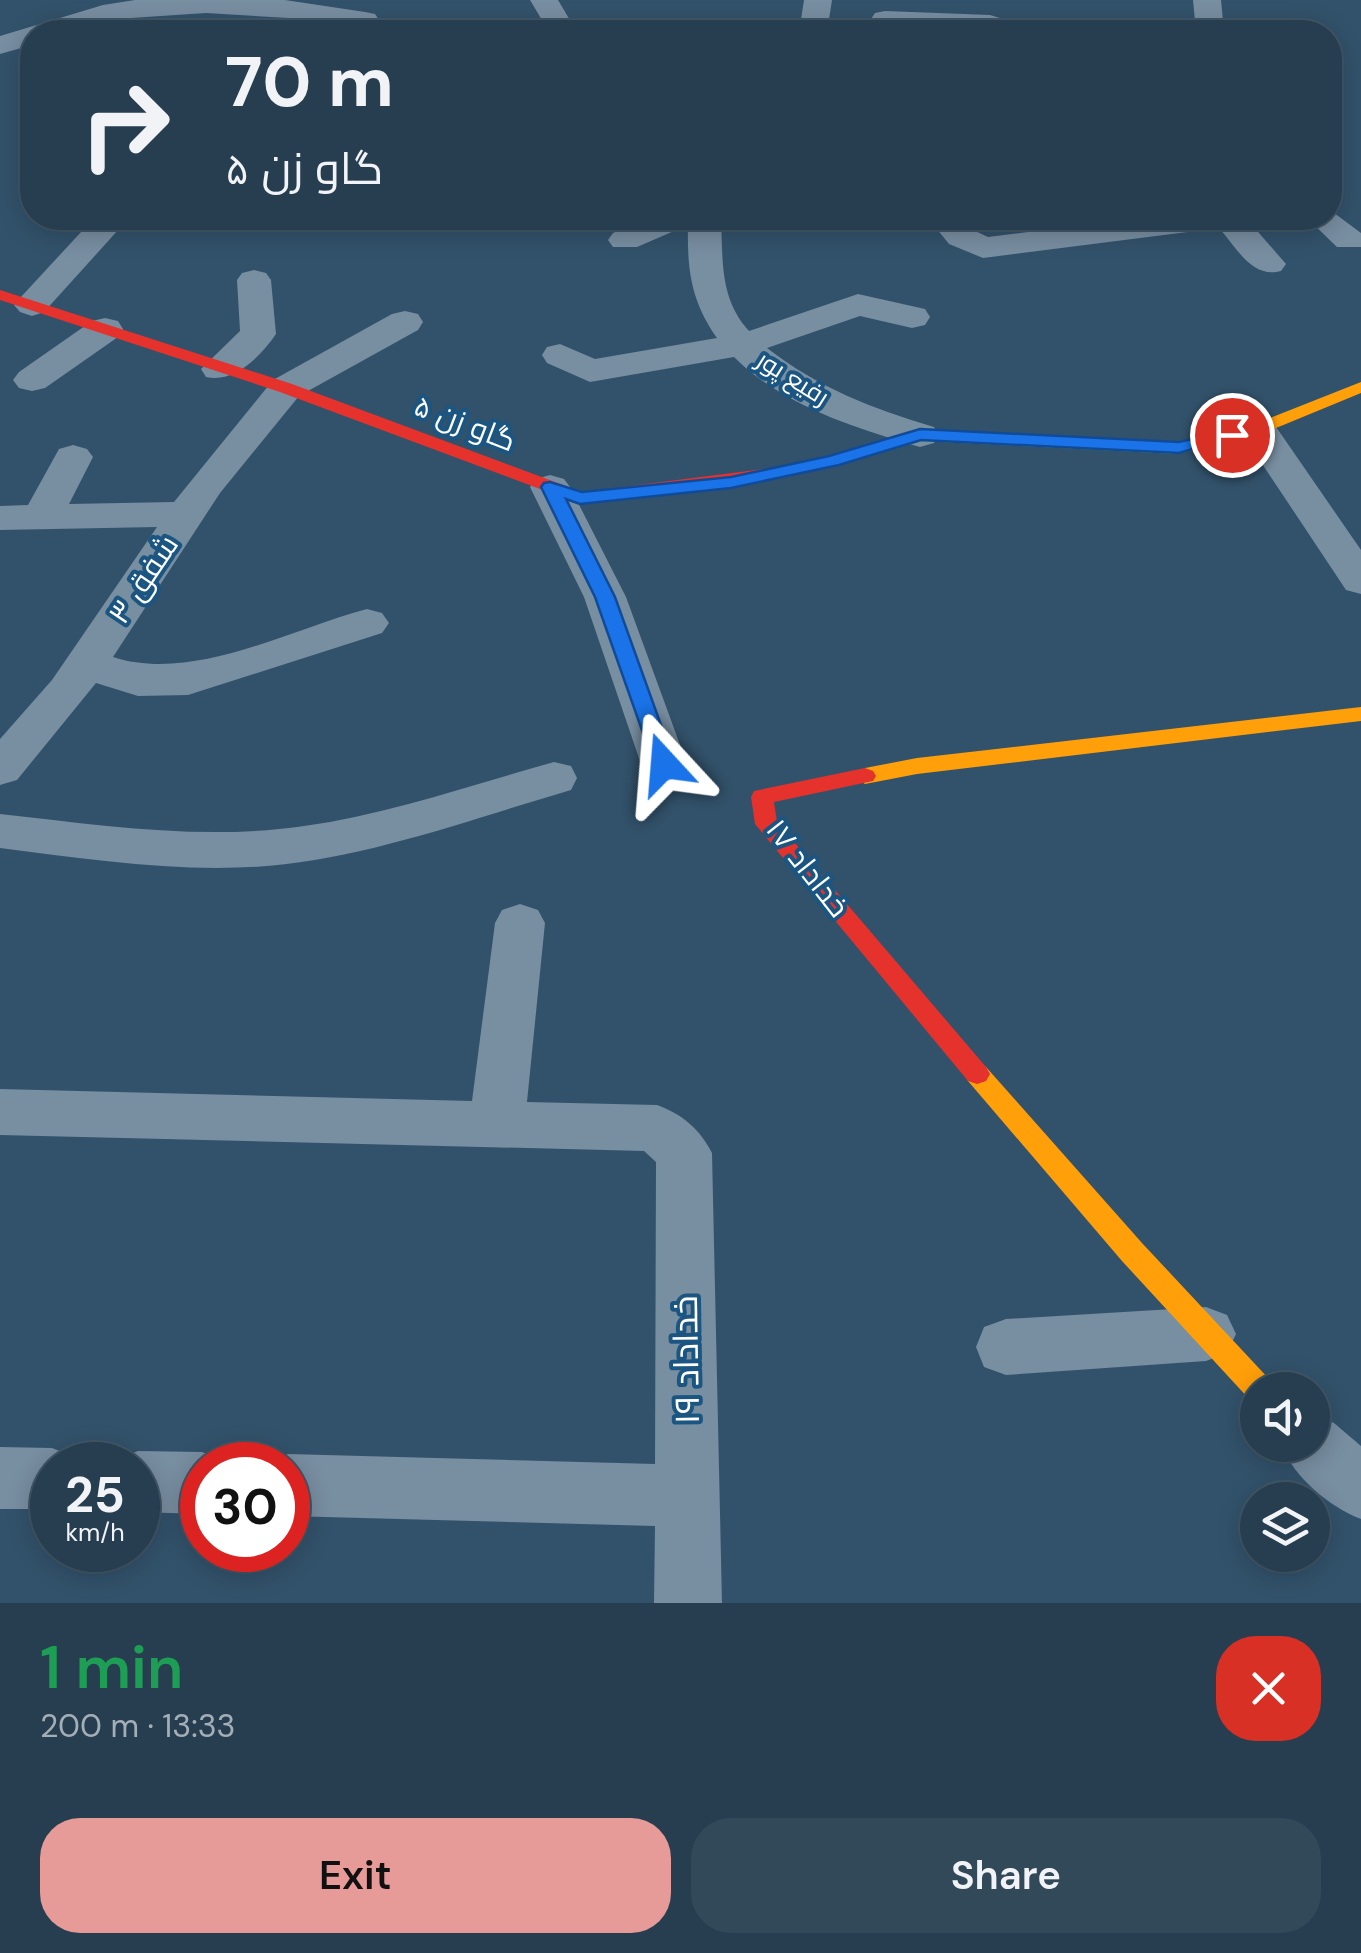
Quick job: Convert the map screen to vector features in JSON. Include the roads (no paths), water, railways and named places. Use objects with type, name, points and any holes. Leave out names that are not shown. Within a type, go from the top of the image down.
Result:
[{"type":"street","points":[[954,0],[992,15]]},
{"type":"street","points":[[119,14],[177,3],[246,4],[317,10],[365,20]]},
{"type":"street","points":[[885,18],[992,15]]},
{"type":"street","points":[[1342,221],[1349,240]]},
{"type":"street","points":[[16,300],[98,230]]},
{"type":"street","points":[[626,240],[650,230]]},
{"type":"street","name":"رفیع پور","points":[[704,230],[702,260],[715,308],[742,345],[792,384],[868,420],[920,435]]},
{"type":"street","points":[[955,230],[983,248],[1108,230]]},
{"type":"street","points":[[1236,230],[1269,264]]},
{"type":"street","points":[[218,369],[258,334],[254,280]]},
{"type":"street","name":"گاو زن ۵","points":[[16,300],[218,369],[286,388],[580,498],[731,482],[833,461],[920,435],[1179,448],[1258,429],[1361,387]]},
{"type":"street","points":[[560,355],[590,371],[742,345],[858,305],[912,317]]},
{"type":"street","points":[[286,388],[405,322]]},
{"type":"street","points":[[32,380],[105,329]]},
{"type":"street","name":"شفق ۳","points":[[0,769],[68,692],[186,514],[286,388]]},
{"type":"street","points":[[1258,429],[1341,521],[1361,581]]},
{"type":"street","points":[[42,517],[72,457]]},
{"type":"street","points":[[550,487],[605,597],[664,764]]},
{"type":"street","points":[[0,518],[186,514]]},
{"type":"street","points":[[86,664],[138,682],[188,680],[367,623]]},
{"type":"street","name":"خداداد ۱۷","points":[[1243,1372],[1037,1145],[766,824],[762,797],[917,766],[1361,714]]},
{"type":"street","points":[[0,831],[152,848],[266,848],[360,834],[554,778]]},
{"type":"street","points":[[0,1112],[497,1124],[520,923]]},
{"type":"street","name":"خداداد ۱۹","points":[[497,1124],[657,1128],[684,1153],[688,1603]]},
{"type":"street","points":[[1006,1348],[1206,1334]]},
{"type":"street","points":[[1330,1460],[1361,1488]]},
{"type":"street","points":[[0,1478],[30,1479]]},
{"type":"street","points":[[310,1487],[688,1496]]}]
